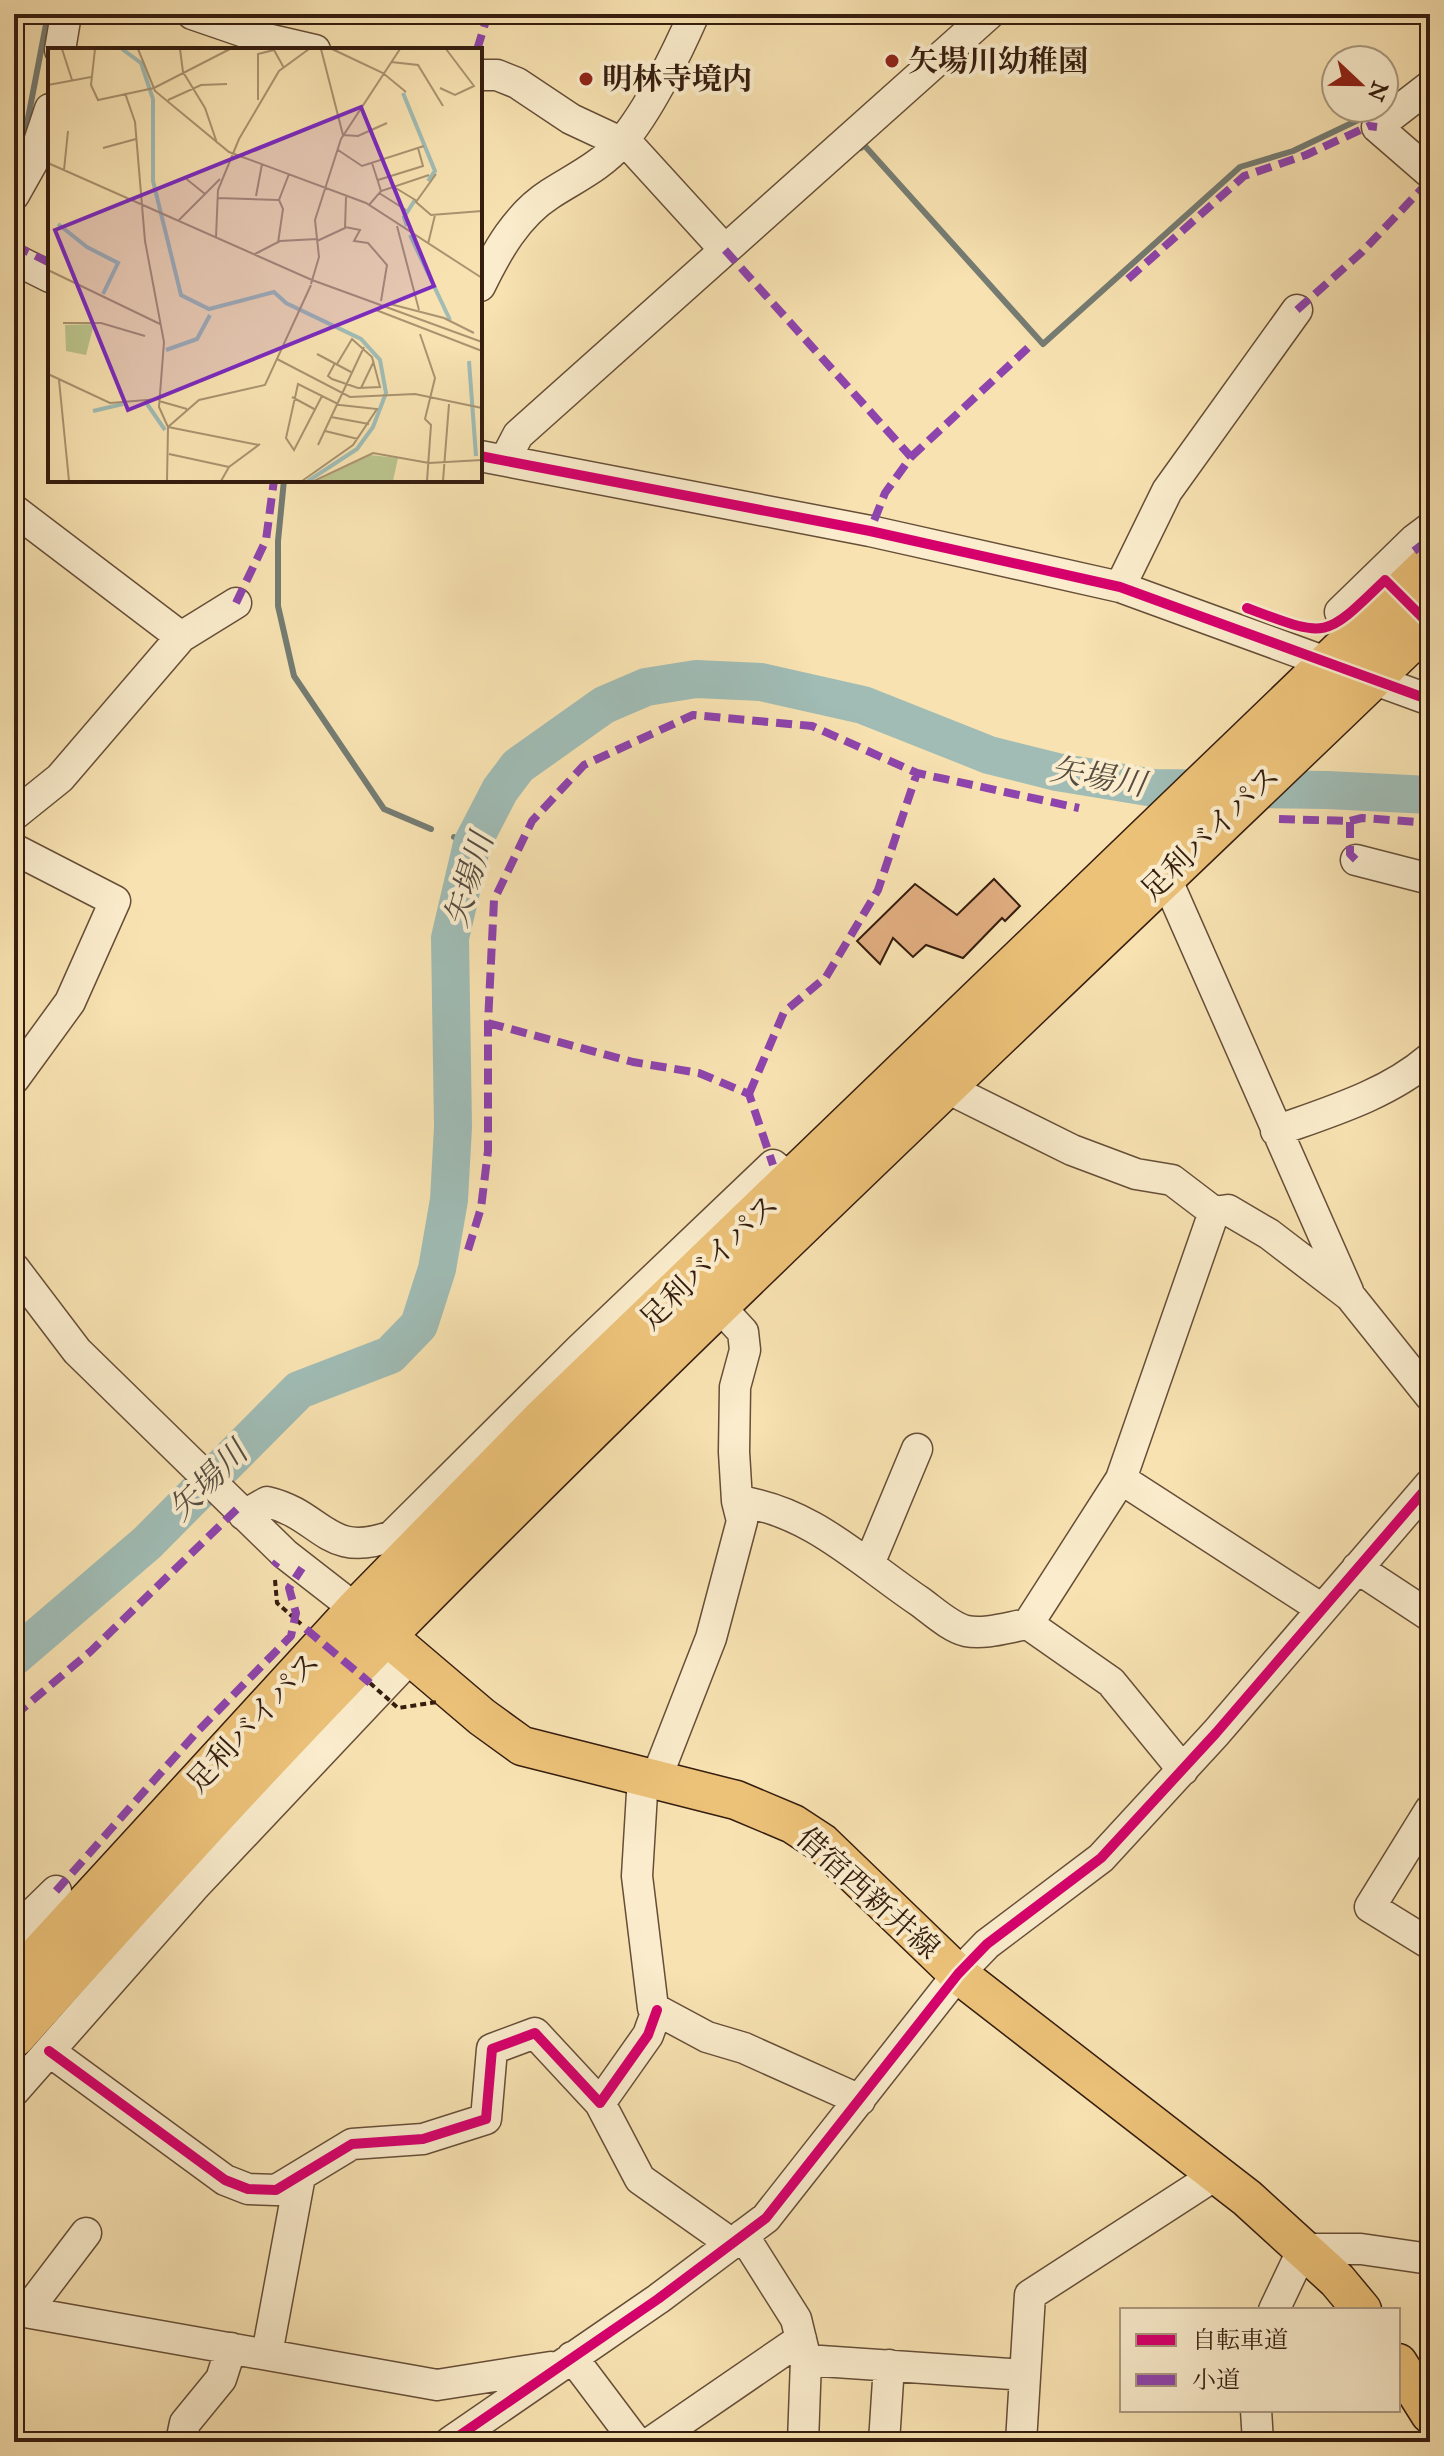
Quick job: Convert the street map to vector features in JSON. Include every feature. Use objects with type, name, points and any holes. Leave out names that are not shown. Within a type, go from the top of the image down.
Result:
[{"type":"highway","name":"足利バイパス","points":[[14,1984],[72,1896],[385,1634],[542,1421],[1430,566]]},
{"type":"highway","name":"足利バイパス","points":[[26,2048],[98,1942],[385,1634],[943,1086],[1430,622]]},
{"type":"highway","points":[[14,1969],[72,1896]]},
{"type":"main road","name":"借宿西新井線","points":[[385,1634],[490,1724],[522,1746],[736,1800],[793,1824],[822,1843],[901,1923],[958,1974],[1217,2174],[1337,2280],[1360,2308]]},
{"type":"main road","points":[[1400,2365],[1430,2414]]},
{"type":"street","points":[[60,48],[66,14]]},
{"type":"street","points":[[192,14],[259,37],[306,48]]},
{"type":"street","points":[[482,282],[503,240],[548,195],[586,174],[621,143],[677,53],[694,14]]},
{"type":"street","points":[[492,458],[989,14]]},
{"type":"street","points":[[482,75],[497,75],[517,83],[571,119],[631,147],[725,250]]},
{"type":"street","points":[[1430,86],[1377,127],[1430,173]]},
{"type":"street","points":[[14,195],[32,163],[48,115]]},
{"type":"street","points":[[14,259],[48,276]]},
{"type":"street","points":[[1120,587],[1167,491],[1297,310]]},
{"type":"street","points":[[492,458],[870,531],[1120,587],[1227,623],[1327,664],[1373,677],[1430,700]]},
{"type":"street","points":[[14,510],[181,637]]},
{"type":"street","points":[[1340,612],[1430,528]]},
{"type":"street","points":[[14,815],[60,778],[181,637],[236,603]]},
{"type":"street","points":[[14,849],[115,901],[70,1002],[14,1079]]},
{"type":"street","points":[[1356,860],[1430,879]]},
{"type":"street","points":[[1165,876],[1350,1296]]},
{"type":"street","points":[[1276,1131],[1349,1105],[1409,1076],[1430,1058]]},
{"type":"street","points":[[943,1086],[1072,1150],[1136,1174],[1172,1180],[1214,1212],[1228,1210],[1269,1234],[1350,1296],[1430,1396]]},
{"type":"street","points":[[234,1505],[278,1505],[330,1536],[367,1545],[392,1536],[580,1349],[773,1165],[793,1181]]},
{"type":"street","points":[[1028,1624],[1121,1479],[1214,1212]]},
{"type":"street","points":[[14,1268],[77,1351],[197,1470],[285,1554],[385,1634],[193,1888],[26,2048],[14,2091]]},
{"type":"street","points":[[718,1305],[743,1332],[745,1350],[735,1387],[737,1501],[742,1521],[711,1638],[650,1777],[637,1876],[653,2008],[707,2037],[744,2048],[860,2100]]},
{"type":"street","points":[[869,1564],[917,1449]]},
{"type":"street","points":[[1121,1479],[1322,1609]]},
{"type":"street","points":[[450,2442],[766,2218],[958,1974],[987,1944],[1101,1858],[1183,1770],[1430,1484]]},
{"type":"street","points":[[737,1501],[776,1509],[844,1544],[967,1631],[1028,1624],[1111,1682],[1183,1770]]},
{"type":"street","points":[[1357,1568],[1430,1616]]},
{"type":"street","points":[[1430,1810],[1370,1907],[1430,1944]]},
{"type":"street","points":[[14,1932],[72,1896]]},
{"type":"street","points":[[600,2103],[648,2035],[657,2010]]},
{"type":"street","points":[[26,2048],[225,2180],[248,2189],[276,2190],[352,2144],[423,2139],[486,2119],[492,2049],[535,2033],[600,2103],[640,2179],[737,2240],[796,2319],[803,2349],[803,2442]]},
{"type":"street","points":[[1021,2442],[1030,2295],[1217,2174]]},
{"type":"street","points":[[267,2354],[300,2176]]},
{"type":"street","points":[[20,2311],[86,2233]]},
{"type":"street","points":[[1275,2308],[1303,2249],[1361,2249],[1430,2259]]},
{"type":"street","points":[[20,2311],[437,2385],[566,2361]]},
{"type":"street","points":[[181,2442],[185,2423],[221,2379],[231,2348]]},
{"type":"street","points":[[651,2442],[803,2349],[889,2365],[1025,2375]]},
{"type":"street","points":[[566,2361],[636,2442]]},
{"type":"street","points":[[1400,2363],[1430,2377]]},
{"type":"street","points":[[884,2442],[889,2365]]},
{"type":"street","points":[[1256,2412],[1258,2442]]},
{"type":"path","points":[[275,1578],[277,1603],[306,1629]]},
{"type":"path","points":[[370,1683],[398,1708],[437,1702]]},
{"type":"building","points":[[994,879],[1020,906],[1005,921],[1002,918],[963,958],[926,945],[913,957],[893,938],[880,964],[857,941],[915,884],[957,915]]},
{"type":"waterway","points":[[14,142],[25,134],[48,14]]},
{"type":"waterway","points":[[861,148],[864,145],[1043,344],[1240,167],[1293,151],[1350,124]]},
{"type":"waterway","points":[[284,482],[278,541],[278,606],[294,676],[384,809],[431,829]]},
{"type":"waterway","name":"矢場川","points":[[14,1657],[147,1543],[299,1390],[390,1355],[419,1325],[437,1269],[449,1200],[453,1127],[450,938],[472,844],[500,790],[518,766],[604,705],[646,687],[696,679],[761,682],[863,705],[989,755],[1057,772],[1154,788],[1430,795]]},
{"type":"waterway","points":[[454,837],[472,844]]},
{"type":"waterway","points":[[354,2442],[431,2436]]},
{"type":"waterway","points":[[485,2438],[556,2442]]},
{"type":"marked path","points":[[478,48],[488,14]]},
{"type":"marked path","points":[[1128,279],[1244,176],[1306,155],[1369,126],[1377,127]]},
{"type":"marked path","points":[[1297,310],[1362,252],[1430,180]]},
{"type":"marked path","points":[[14,245],[48,262]]},
{"type":"marked path","points":[[725,250],[911,457],[885,493],[870,531]]},
{"type":"marked path","points":[[911,457],[1031,345]]},
{"type":"marked path","points":[[236,603],[266,540],[274,482]]},
{"type":"marked path","points":[[1414,551],[1428,540]]},
{"type":"marked path","points":[[468,1250],[481,1208],[488,1151],[488,1023],[494,900],[532,821],[584,765],[693,715],[812,726],[917,773],[1079,808]]},
{"type":"marked path","points":[[749,1094],[784,1012],[826,977],[878,890],[917,773]]},
{"type":"marked path","points":[[1350,821],[1362,818],[1430,823]]},
{"type":"marked path","points":[[1279,819],[1350,821],[1350,854],[1356,860]]},
{"type":"marked path","points":[[488,1023],[633,1062],[699,1073],[749,1094],[773,1165]]},
{"type":"marked path","points":[[14,1716],[91,1651],[237,1509]]},
{"type":"marked path","points":[[274,1566],[277,1562]]},
{"type":"marked path","points":[[56,1891],[196,1733],[291,1636],[296,1613],[289,1588],[302,1568]]},
{"type":"marked path","points":[[306,1629],[370,1683]]},
{"type":"cycle path","points":[[482,456],[870,531],[1120,587],[1430,700]]},
{"type":"cycle path","points":[[1247,608],[1294,625],[1323,628],[1349,614],[1385,580],[1430,625]]},
{"type":"cycle path","points":[[450,2442],[658,2299],[766,2218],[958,1974],[987,1944],[1101,1858],[1216,1733],[1430,1484]]},
{"type":"cycle path","points":[[49,2051],[225,2180],[248,2189],[276,2190],[352,2144],[423,2139],[486,2119],[492,2049],[535,2033],[600,2103],[648,2035],[657,2010]]},
{"type":"place","name":"矢場川幼稚園","points":[[892,61]]},
{"type":"place","name":"明林寺境内","points":[[586,79]]}]
